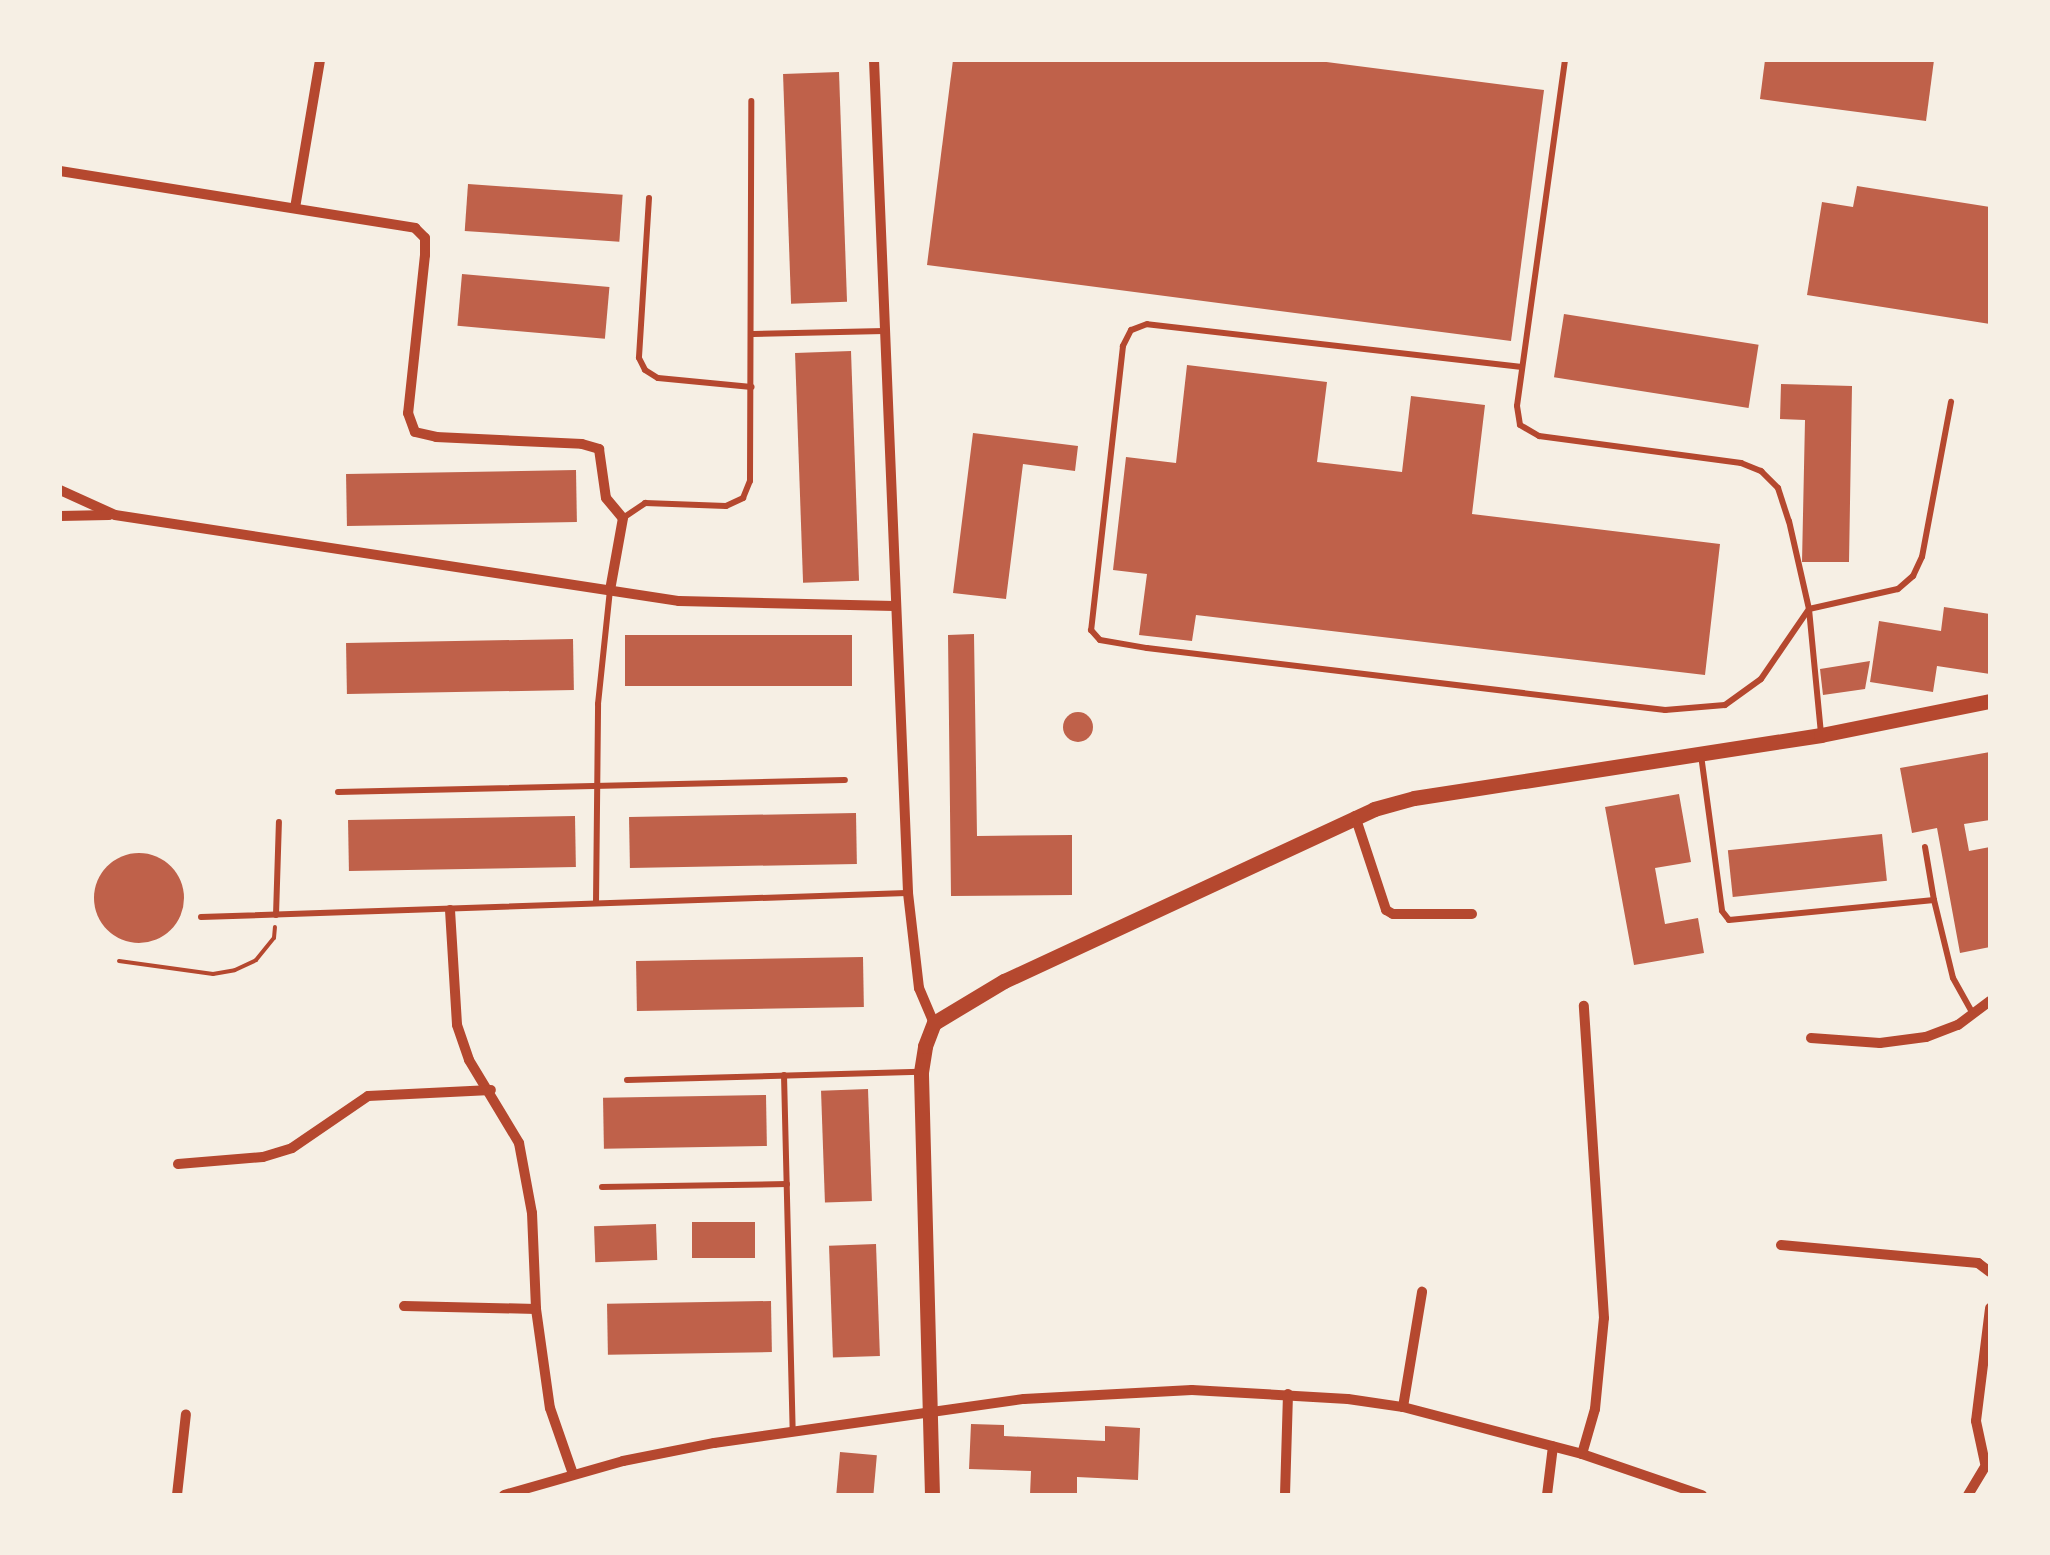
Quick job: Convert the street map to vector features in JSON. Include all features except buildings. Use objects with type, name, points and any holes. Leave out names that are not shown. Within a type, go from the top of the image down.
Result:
[{"type":"street","points":[[295,208],[320,60]]},
{"type":"street","points":[[874,60],[908,894],[919,988],[934,1023],[921,1072],[933,1411],[932,1495]]},
{"type":"street","points":[[60,170],[415,228],[425,238],[408,413],[415,432],[599,449],[606,498],[623,518],[610,590]]},
{"type":"street","points":[[60,490],[115,514]]},
{"type":"street","points":[[60,516],[115,514],[720,604],[894,606]]},
{"type":"street","points":[[934,1023],[1004,981],[1355,816],[1414,798],[1821,735],[1990,701]]},
{"type":"street","points":[[1355,816],[1386,910],[1393,914],[1472,914]]},
{"type":"street","points":[[450,910],[457,1025],[469,1060],[519,1142],[532,1214],[536,1309],[550,1408],[572,1474]]},
{"type":"street","points":[[1811,1038],[1880,1044],[1926,1037],[1958,1026],[1990,1001]]},
{"type":"street","points":[[1582,1454],[1594,1409],[1604,1318],[1584,1006]]},
{"type":"street","points":[[178,1164],[264,1157],[292,1148],[368,1096],[490,1090]]},
{"type":"street","points":[[1781,1245],[1978,1263],[1990,1272]]},
{"type":"street","points":[[1403,1406],[1422,1292]]},
{"type":"street","points":[[404,1306],[536,1309]]},
{"type":"street","points":[[1968,1495],[1988,1462],[1976,1421],[1990,1308]]},
{"type":"street","points":[[504,1495],[572,1474],[714,1443],[933,1411],[1108,1393],[1192,1390],[1288,1394],[1403,1406],[1582,1454],[1702,1495]]},
{"type":"street","points":[[1285,1495],[1288,1394]]},
{"type":"street","points":[[177,1495],[186,1414]]},
{"type":"street","points":[[1547,1495],[1553,1446]]},
{"type":"lane","points":[[1565,60],[1517,406],[1520,426],[1539,436],[1741,463],[1761,471],[1778,488],[1809,610],[1821,735]]},
{"type":"lane","points":[[623,518],[645,503],[726,506],[742,498],[750,480],[752,101]]},
{"type":"lane","points":[[649,198],[639,358],[646,370],[658,378],[752,387]]},
{"type":"lane","points":[[1522,367],[1147,324],[1130,330],[1123,346],[1091,630],[1100,640],[1147,648],[1665,710],[1725,705],[1761,680],[1809,610],[1898,589],[1913,576],[1922,557],[1952,402]]},
{"type":"lane","points":[[753,334],[884,332]]},
{"type":"lane","points":[[596,903],[600,657],[610,590]]},
{"type":"lane","points":[[1701,754],[1722,911],[1729,920],[1934,900]]},
{"type":"lane","points":[[338,792],[845,780]]},
{"type":"lane","points":[[276,915],[278,822]]},
{"type":"lane","points":[[1925,848],[1953,978],[1973,1014]]},
{"type":"lane","points":[[201,917],[908,894]]},
{"type":"lane","points":[[627,1080],[921,1072]]},
{"type":"lane","points":[[784,1075],[793,1432]]},
{"type":"lane","points":[[602,1188],[787,1184]]},
{"type":"path","points":[[119,961],[212,974],[235,970],[256,960],[274,938],[276,915]]}]
